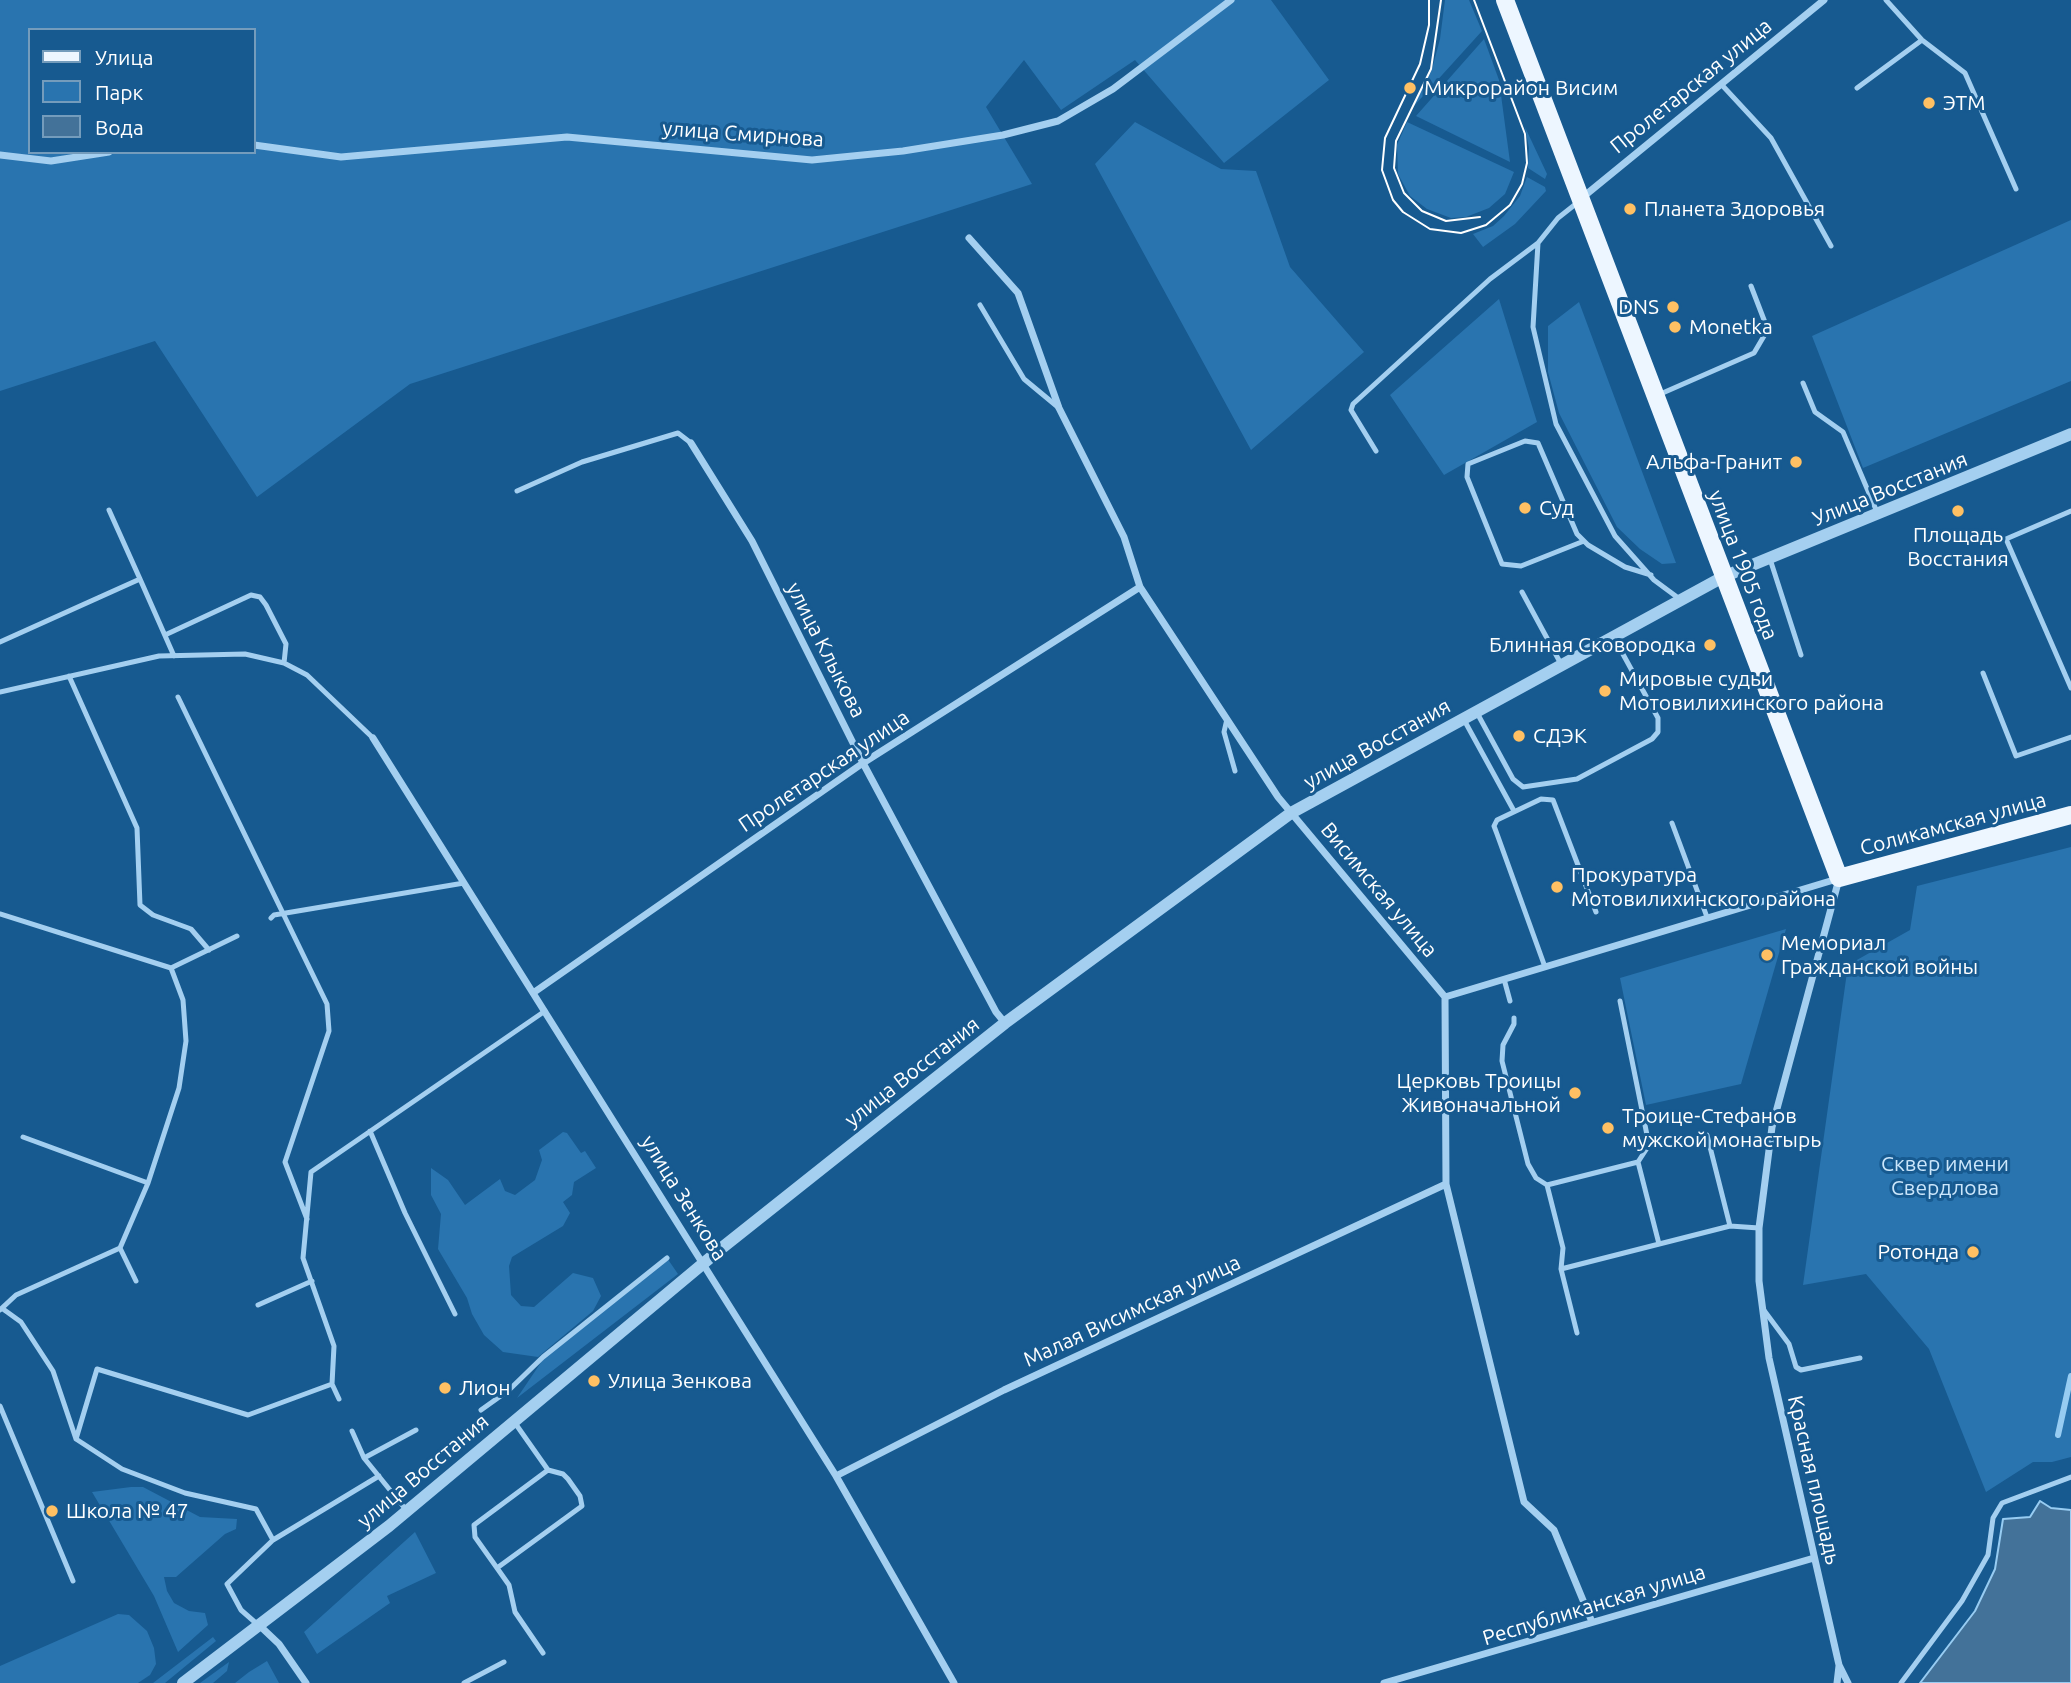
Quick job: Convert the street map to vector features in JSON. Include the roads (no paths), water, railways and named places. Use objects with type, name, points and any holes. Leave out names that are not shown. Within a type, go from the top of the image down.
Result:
[{"type":"main road","name":"улица 1905 года","points":[[1505,0],[1839,878]]},
{"type":"main road","name":"Соликамская улица","points":[[1839,878],[2071,815]]},
{"type":"street","name":"улица Смирнова","points":[[256,145],[341,157],[567,137],[812,160],[903,151],[1003,135],[1058,121],[1113,89],[1231,0]]},
{"type":"street","name":"Пролетарская улица","points":[[1580,200],[1824,0]]},
{"type":"street","points":[[0,155],[51,161],[96,154]]},
{"type":"street","name":"Висимская улица","points":[[969,238],[1018,293],[1059,408],[1124,537],[1140,587],[1291,813],[1446,997]]},
{"type":"street","name":"Улица Восстания","points":[[1723,577],[2071,434]]},
{"type":"street","name":"улица Клыкова","points":[[691,443],[752,541],[863,763],[1005,1023]]},
{"type":"street","name":"улица Восстания","points":[[183,1683],[407,1511],[704,1264],[1005,1023],[1291,813],[1723,577]]},
{"type":"street","name":"Пролетарская улица","points":[[533,993],[863,763],[1140,587]]},
{"type":"street","name":"улица Зенкова","points":[[373,738],[836,1476],[954,1683]]},
{"type":"street","points":[[1759,1228],[1772,1127],[1839,878]]},
{"type":"street","name":"Соликамская улица","points":[[1446,997],[1839,878]]},
{"type":"street","points":[[1446,997],[1446,1184],[1524,1502],[1554,1530],[1592,1622]]},
{"type":"street","name":"Малая Висимская улица","points":[[836,1476],[1004,1390],[1446,1184]]},
{"type":"street","name":"Красная площадь","points":[[1759,1228],[1759,1281],[1769,1359],[1839,1665],[1848,1683]]},
{"type":"street","name":"Республиканская улица","points":[[1384,1683],[1814,1558]]},
{"type":"street","points":[[260,1626],[279,1644],[306,1683]]},
{"type":"street","points":[[1837,1683],[1839,1665]]},
{"type":"lane","points":[[1886,0],[1922,40],[1965,72],[2016,189]]},
{"type":"lane","points":[[1857,88],[1922,40]]},
{"type":"lane","points":[[1721,84],[1770,138],[1831,246]]},
{"type":"lane","points":[[1376,452],[1351,410],[1353,404],[1490,279],[1538,243],[1558,218],[1580,200]]},
{"type":"lane","points":[[1538,243],[1533,327],[1556,424],[1615,536],[1651,575],[1681,600]]},
{"type":"lane","points":[[1655,396],[1754,353],[1764,336],[1766,325],[1751,286]]},
{"type":"lane","points":[[980,306],[1024,379],[1059,408]]},
{"type":"lane","points":[[1803,383],[1815,412],[1843,432],[1878,515]]},
{"type":"lane","points":[[517,491],[582,462],[678,433],[691,443]]},
{"type":"lane","points":[[1584,541],[1521,566],[1503,564],[1467,477],[1468,464],[1525,441],[1538,443],[1577,534],[1625,566],[1651,575]]},
{"type":"lane","points":[[109,510],[174,656]]},
{"type":"lane","points":[[2071,511],[2006,539],[2071,688]]},
{"type":"lane","points":[[1770,559],[1801,655]]},
{"type":"lane","points":[[0,642],[140,579]]},
{"type":"lane","points":[[1522,592],[1562,664]]},
{"type":"lane","points":[[165,635],[251,595],[260,597],[286,644],[284,663]]},
{"type":"lane","points":[[1476,711],[1517,785],[1542,785],[1577,779],[1652,739],[1659,725],[1613,636]]},
{"type":"lane","points":[[0,692],[159,656],[245,654],[284,663],[307,675],[373,738]]},
{"type":"lane","points":[[1983,673],[2016,756],[2071,737]]},
{"type":"lane","points":[[69,676],[137,828],[140,905],[153,915],[191,929],[209,950]]},
{"type":"lane","points":[[178,697],[327,1004],[329,1031],[285,1162],[307,1219]]},
{"type":"lane","points":[[1463,718],[1514,811]]},
{"type":"lane","points":[[1227,719],[1224,732],[1236,771]]},
{"type":"lane","points":[[1545,967],[1494,826],[1497,820],[1541,799],[1553,800],[1596,912]]},
{"type":"lane","points":[[1672,823],[1707,917]]},
{"type":"lane","points":[[271,918],[285,913],[464,883]]},
{"type":"lane","points":[[0,914],[171,968],[237,936]]},
{"type":"lane","points":[[171,968],[183,1000],[186,1041],[179,1088],[148,1183],[120,1248],[16,1296],[1,1310],[21,1322],[52,1371],[76,1439],[122,1469],[172,1489],[256,1510],[273,1540]]},
{"type":"lane","points":[[1504,979],[1510,1001]]},
{"type":"lane","points":[[1620,1001],[1649,1145],[1639,1162],[1659,1244]]},
{"type":"lane","points":[[339,1399],[332,1384],[334,1346],[303,1258],[311,1172],[545,1011]]},
{"type":"lane","points":[[1514,1018],[1514,1024],[1503,1045],[1502,1061],[1528,1164],[1536,1178],[1547,1185],[1563,1248],[1561,1269],[1577,1333]]},
{"type":"lane","points":[[370,1131],[405,1213],[455,1314]]},
{"type":"lane","points":[[1707,1135],[1730,1226]]},
{"type":"lane","points":[[23,1137],[148,1183]]},
{"type":"lane","points":[[1547,1185],[1639,1162]]},
{"type":"lane","points":[[1561,1269],[1730,1226],[1759,1228]]},
{"type":"lane","points":[[120,1248],[136,1281]]},
{"type":"lane","points":[[481,1410],[509,1390],[543,1357],[667,1258]]},
{"type":"lane","points":[[258,1305],[312,1282]]},
{"type":"lane","points":[[1763,1309],[1789,1345],[1796,1367],[1801,1370],[1860,1358]]},
{"type":"lane","points":[[76,1439],[97,1369],[248,1415],[332,1384]]},
{"type":"lane","points":[[0,1406],[73,1581]]},
{"type":"lane","points":[[497,1568],[582,1506],[580,1496],[568,1479],[563,1474],[548,1471],[513,1421]]},
{"type":"lane","points":[[364,1458],[416,1430]]},
{"type":"lane","points":[[352,1431],[364,1458],[407,1511]]},
{"type":"lane","points":[[543,1653],[515,1612],[509,1586],[475,1536],[474,1525],[548,1471]]},
{"type":"lane","points":[[260,1626],[241,1610],[227,1584],[273,1540],[379,1476]]},
{"type":"lane","points":[[1901,1683],[1917,1665],[1968,1589],[1987,1555],[1993,1518],[2002,1503],[2071,1477]]},
{"type":"lane","points":[[464,1683],[504,1662]]},
{"type":"water","points":[[2040,1501],[2051,1508],[2071,1510],[2071,1683],[1920,1683],[1975,1611],[1995,1569],[2003,1519],[2030,1517]]},
{"type":"waterway","points":[[2058,1435],[2071,1376]]},
{"type":"tram line","points":[[1429,0],[1429,25],[1420,64],[1385,138],[1382,170],[1393,200],[1403,212],[1430,229],[1461,233],[1486,225],[1510,205],[1522,184],[1527,163],[1525,134],[1474,0]]},
{"type":"tram line","points":[[1441,0],[1431,69],[1396,141],[1394,168],[1404,193],[1422,211],[1446,221],[1480,217]]},
{"type":"place","name":"Микрорайон Висим","points":[[1410,88]]},
{"type":"place","name":"ЭТМ","points":[[1929,103]]},
{"type":"place","name":"Планета Здоровья","points":[[1630,209]]},
{"type":"place","name":"DNS","points":[[1673,307]]},
{"type":"place","name":"Monetka","points":[[1675,327]]},
{"type":"place","name":"Альфа-Гранит","points":[[1796,462]]},
{"type":"place","name":"Суд","points":[[1525,508]]},
{"type":"place","name":"Площадь Восстания","points":[[1958,511]]},
{"type":"place","name":"Блинная Сковородка","points":[[1710,645]]},
{"type":"place","name":"Мировые судьи Мотовилихинского района","points":[[1605,691]]},
{"type":"place","name":"СДЭК","points":[[1519,736]]},
{"type":"place","name":"Прокуратура Мотовилихинского района","points":[[1557,887]]},
{"type":"place","name":"Мемориал Гражданской войны","points":[[1767,955]]},
{"type":"place","name":"Церковь Троицы Живоначальной","points":[[1575,1093]]},
{"type":"place","name":"Троице-Стефанов мужской монастырь","points":[[1608,1128]]},
{"type":"place","name":"Ротонда","points":[[1973,1252]]},
{"type":"place","name":"Улица Зенкова","points":[[594,1381]]},
{"type":"place","name":"Лион","points":[[445,1388]]},
{"type":"place","name":"Школа № 47","points":[[52,1511]]},
{"type":"park label","name":"Сквер имени Свердлова","points":[[1945,1176]]}]
